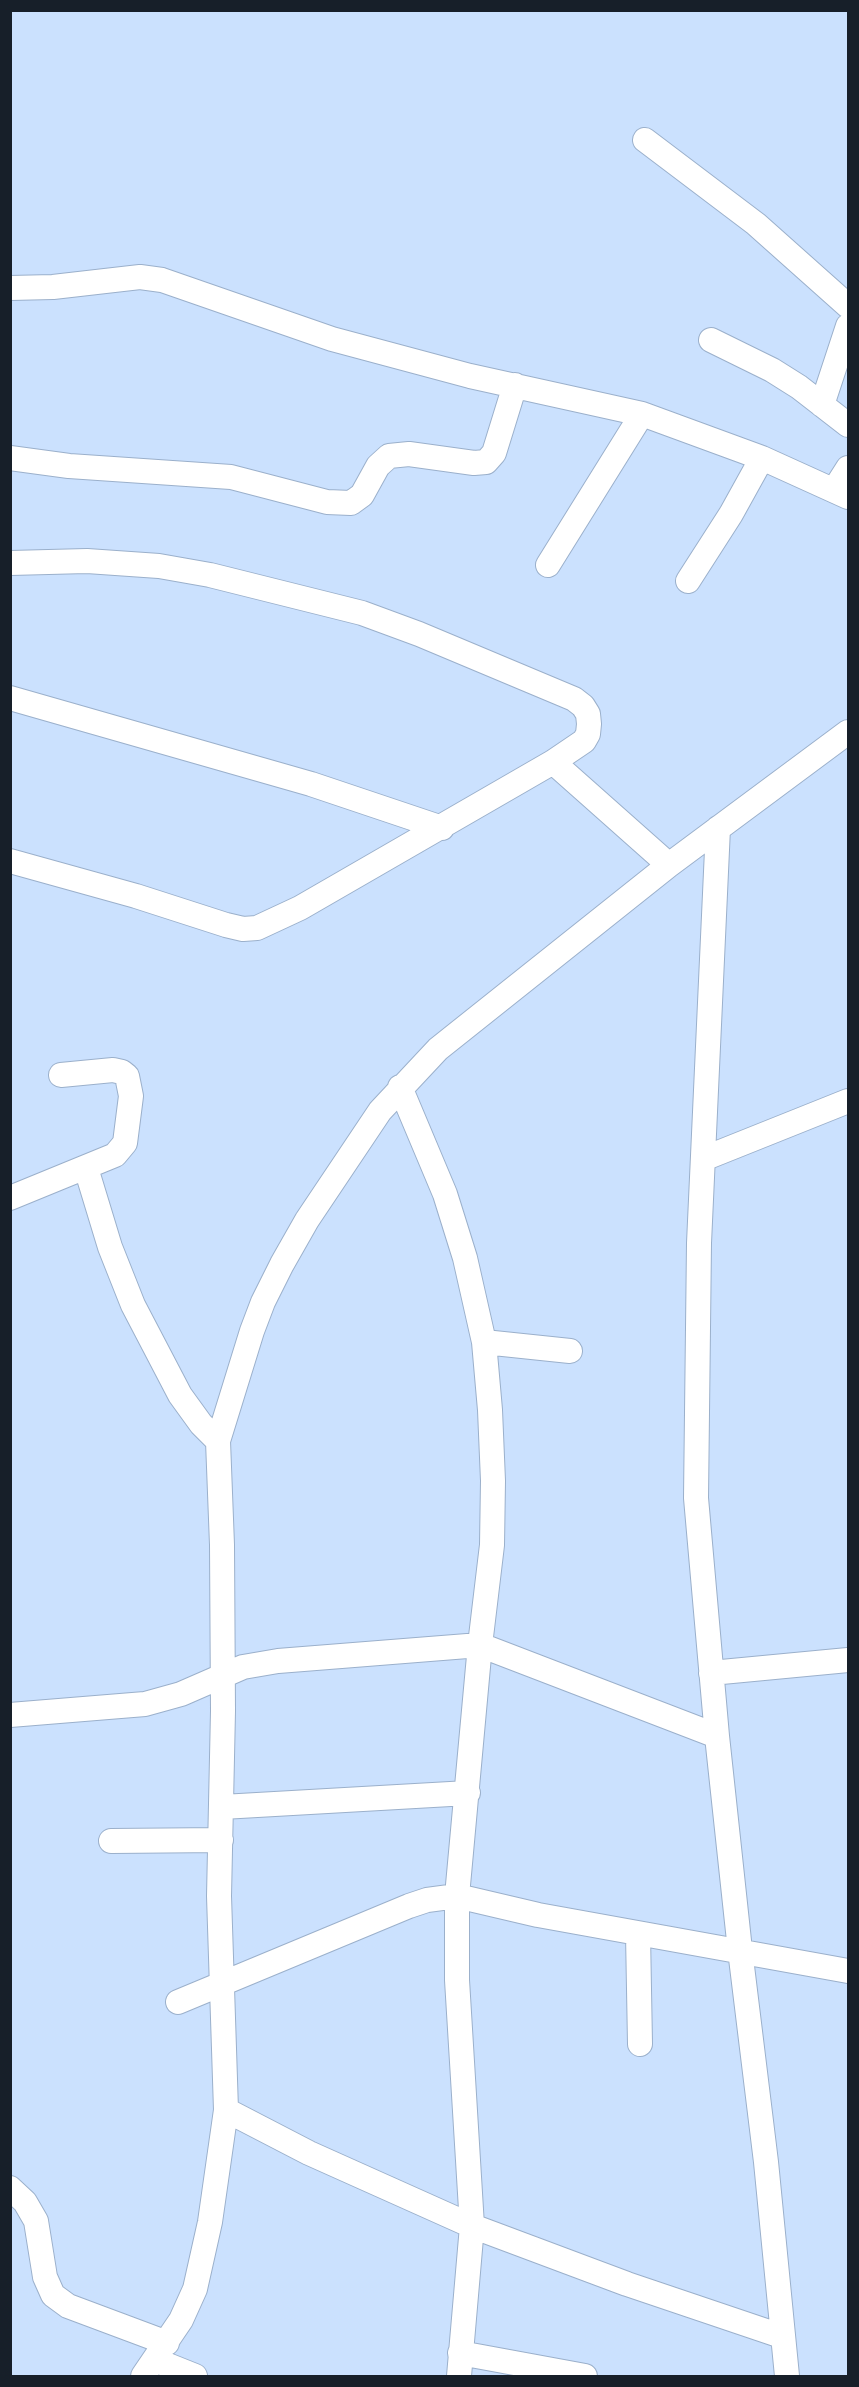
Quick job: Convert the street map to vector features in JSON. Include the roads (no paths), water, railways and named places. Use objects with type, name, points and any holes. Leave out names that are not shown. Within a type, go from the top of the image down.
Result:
[{"type":"street","points":[[645,140],[756,224],[849,306]]},
{"type":"street","points":[[10,288],[53,287],[125,278],[152,278],[332,339],[515,386],[642,414],[762,458],[841,494],[849,468]]},
{"type":"street","points":[[822,405],[849,326]]},
{"type":"street","points":[[711,340],[772,370],[799,387],[849,425]]},
{"type":"street","points":[[10,458],[69,466],[231,477],[327,502],[351,503],[362,495],[378,466],[389,456],[409,454],[474,463],[486,462],[494,453],[515,386]]},
{"type":"street","points":[[548,566],[642,414]]},
{"type":"street","points":[[688,581],[726,523],[762,458]]},
{"type":"street","points":[[10,563],[87,561],[141,563],[175,568],[362,613],[399,626],[574,699],[583,706],[588,714],[588,734],[584,741],[553,762],[300,909],[257,928],[243,929],[226,925],[136,896],[10,861]]},
{"type":"street","points":[[10,698],[311,784],[442,828]]},
{"type":"street","points":[[155,2360],[187,2307],[202,2265],[226,2110],[219,1896],[223,1674],[218,1441],[252,1331],[282,1264],[380,1111],[438,1048],[669,865],[849,732]]},
{"type":"street","points":[[553,762],[669,865]]},
{"type":"street","points":[[718,828],[698,1254],[695,1469],[717,1736],[766,2162],[781,2336],[787,2376]]},
{"type":"street","points":[[10,1198],[116,1155],[122,1149],[128,1128],[131,1096],[129,1081],[122,1072],[113,1070],[61,1075]]},
{"type":"street","points":[[400,1087],[455,1224],[465,1258],[484,1342],[490,1410],[493,1509],[489,1581],[480,1645],[457,1896],[457,1980],[472,2226],[459,2365],[585,2376]]},
{"type":"street","points":[[703,1159],[849,1101]]},
{"type":"street","points":[[86,1168],[110,1248],[133,1305],[180,1395],[201,1424],[218,1441]]},
{"type":"street","points":[[484,1342],[570,1351]]},
{"type":"street","points":[[10,1715],[145,1704],[181,1694],[243,1667],[278,1661],[480,1645],[717,1736]]},
{"type":"street","points":[[711,1673],[849,1660]]},
{"type":"street","points":[[222,1807],[468,1792]]},
{"type":"street","points":[[111,1841],[221,1840]]},
{"type":"street","points":[[178,2002],[409,1906],[426,1900],[457,1896],[538,1915],[849,1971]]},
{"type":"street","points":[[638,1934],[640,2044]]},
{"type":"street","points":[[226,2110],[309,2153],[472,2226],[627,2284],[781,2336]]},
{"type":"street","points":[[10,2188],[25,2202],[36,2221],[45,2277],[53,2295],[155,2360],[195,2376]]}]
